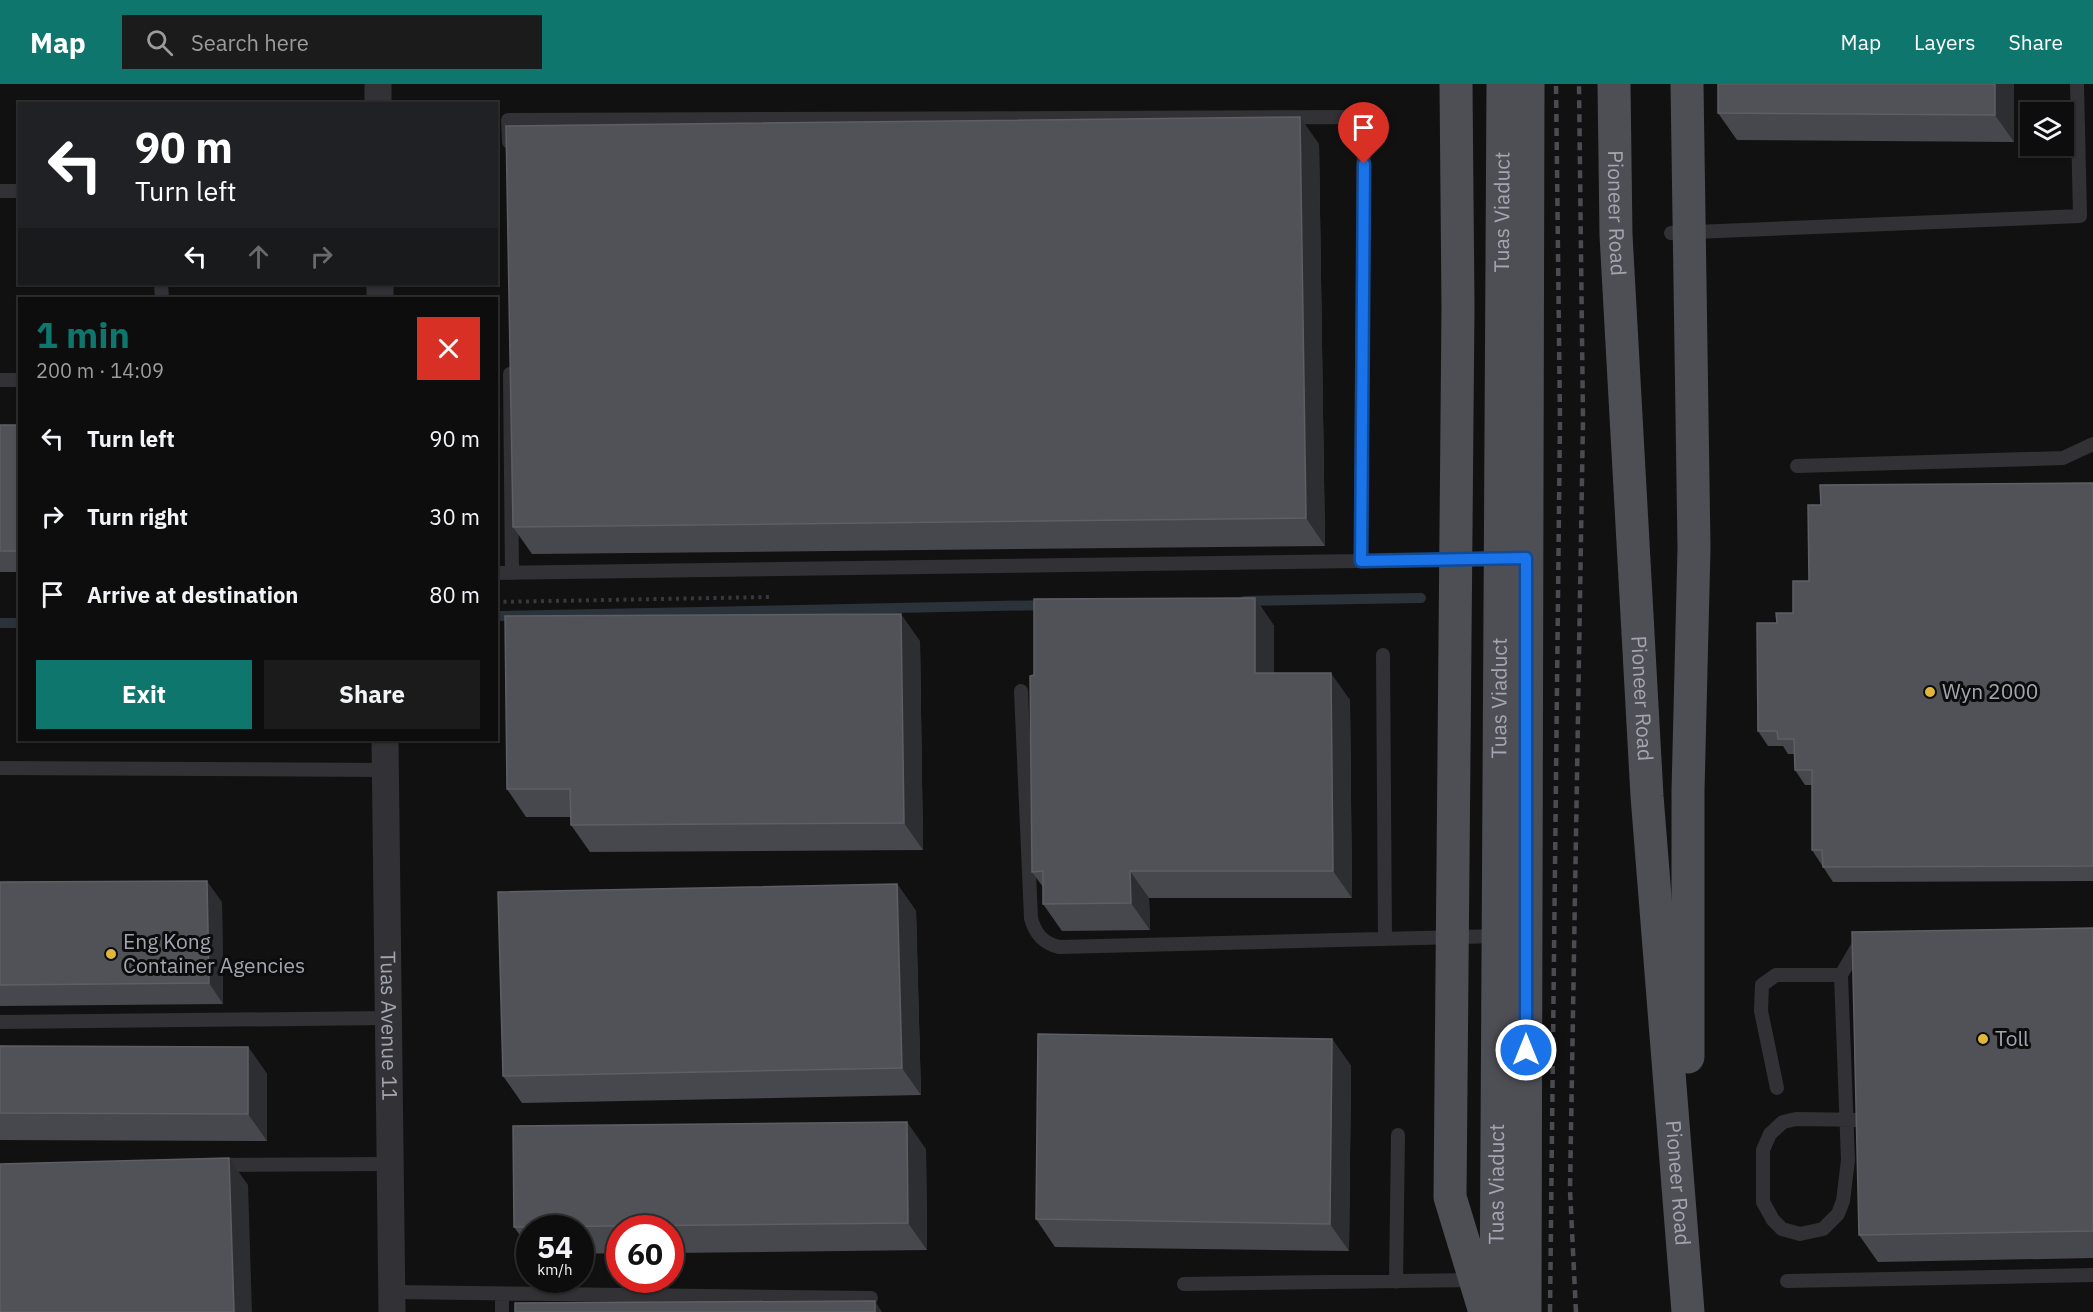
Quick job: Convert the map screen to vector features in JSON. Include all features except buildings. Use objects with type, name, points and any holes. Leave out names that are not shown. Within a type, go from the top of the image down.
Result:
[{"type":"main road","points":[[1456,84],[1458,319],[1450,1197],[1485,1312]]},
{"type":"main road","name":"Tuas Viaduct","points":[[1496,1312],[1503,84]]},
{"type":"main road","points":[[1525,1312],[1528,84]]},
{"type":"main road","name":"Pioneer Road","points":[[1614,84],[1616,235],[1647,796],[1688,1303]]},
{"type":"main road","points":[[1687,84],[1694,548],[1688,791],[1688,1303]]},
{"type":"street","points":[[378,84],[378,102]]},
{"type":"street","name":"Tuas Avenue 11","points":[[385,741],[392,1302]]},
{"type":"lane","points":[[1671,232],[2080,216],[2077,84]]},
{"type":"lane","points":[[509,156],[508,120],[1365,117],[1361,561]]},
{"type":"lane","points":[[0,191],[18,191]]},
{"type":"lane","points":[[510,358],[512,573]]},
{"type":"lane","points":[[0,380],[18,380]]},
{"type":"lane","points":[[1797,466],[2063,458],[2093,444]]},
{"type":"lane","points":[[498,573],[1526,558]]},
{"type":"lane","points":[[1383,655],[1385,939]]},
{"type":"lane","points":[[1021,691],[1031,918],[1034,930],[1048,944],[1071,946],[1526,936]]},
{"type":"lane","points":[[0,768],[385,770]]},
{"type":"lane","points":[[1874,1120],[1796,1119],[1783,1122],[1770,1134],[1763,1150],[1763,1202],[1773,1220],[1782,1229],[1800,1234],[1823,1229],[1838,1214],[1843,1201],[1848,1160],[1841,975],[1858,945],[1871,940],[1883,940]]},
{"type":"lane","points":[[1777,1088],[1761,1011],[1762,985],[1776,975],[1841,975]]},
{"type":"lane","points":[[0,1022],[388,1018]]},
{"type":"lane","points":[[1396,1282],[1398,1135]]},
{"type":"lane","points":[[201,1165],[390,1164]]},
{"type":"lane","points":[[1788,1281],[2093,1275]]},
{"type":"lane","points":[[1184,1284],[1526,1278]]},
{"type":"lane","points":[[392,1302],[502,1294],[872,1298]]},
{"type":"lane","points":[[502,1294],[502,1312]]},
{"type":"waterway","points":[[1244,601],[1421,598]]},
{"type":"waterway","points":[[498,616],[1048,605]]},
{"type":"waterway","points":[[0,623],[18,623]]},
{"type":"railway","points":[[1550,1312],[1560,420],[1556,84]]},
{"type":"railway","points":[[1576,1312],[1570,1190],[1583,420],[1579,84]]},
{"type":"place","name":"Wyn 2000","points":[[1930,692]]},
{"type":"place","name":"Eng Kong Container Agencies","points":[[111,954]]},
{"type":"place","name":"Toll","points":[[1983,1039]]},
{"type":"route","points":[[1364,164],[1361,561],[1526,558],[1526,1050]]}]
